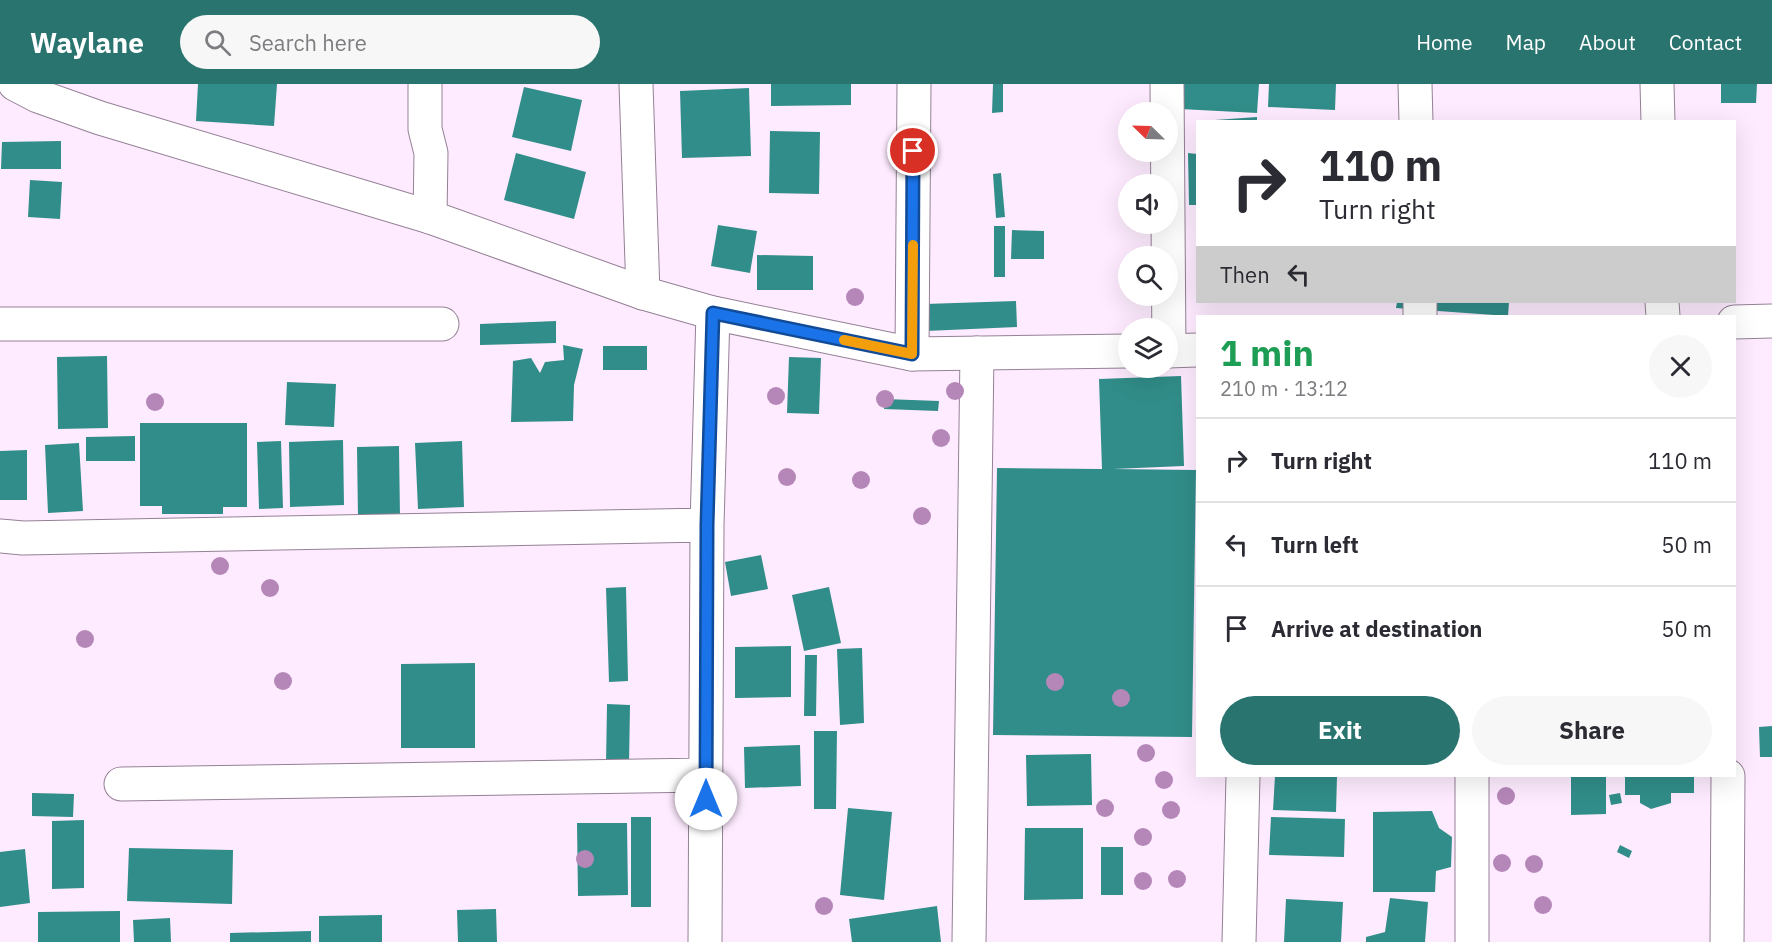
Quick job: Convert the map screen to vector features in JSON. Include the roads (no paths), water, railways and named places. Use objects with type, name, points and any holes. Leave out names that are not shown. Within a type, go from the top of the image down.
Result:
[{"type":"street","points":[[15,84],[38,96],[100,118],[430,217],[643,293],[713,313],[912,354],[1118,351]]},
{"type":"street","points":[[425,84],[425,129],[431,153],[430,217]]},
{"type":"street","points":[[636,84],[643,293]]},
{"type":"street","points":[[912,354],[914,84]]},
{"type":"street","points":[[1167,84],[1177,318]]},
{"type":"street","points":[[1415,84],[1416,120]]},
{"type":"street","points":[[1657,84],[1658,120]]},
{"type":"street","points":[[705,942],[707,525],[713,313]]},
{"type":"street","points":[[1736,322],[1772,321]]},
{"type":"street","points":[[0,324],[442,324]]},
{"type":"street","points":[[969,942],[977,353]]},
{"type":"street","points":[[0,536],[34,538],[707,525]]},
{"type":"street","points":[[121,784],[706,775]]},
{"type":"street","points":[[1239,942],[1243,777]]},
{"type":"street","points":[[1472,777],[1472,942]]},
{"type":"street","points":[[1726,942],[1728,777]]}]
